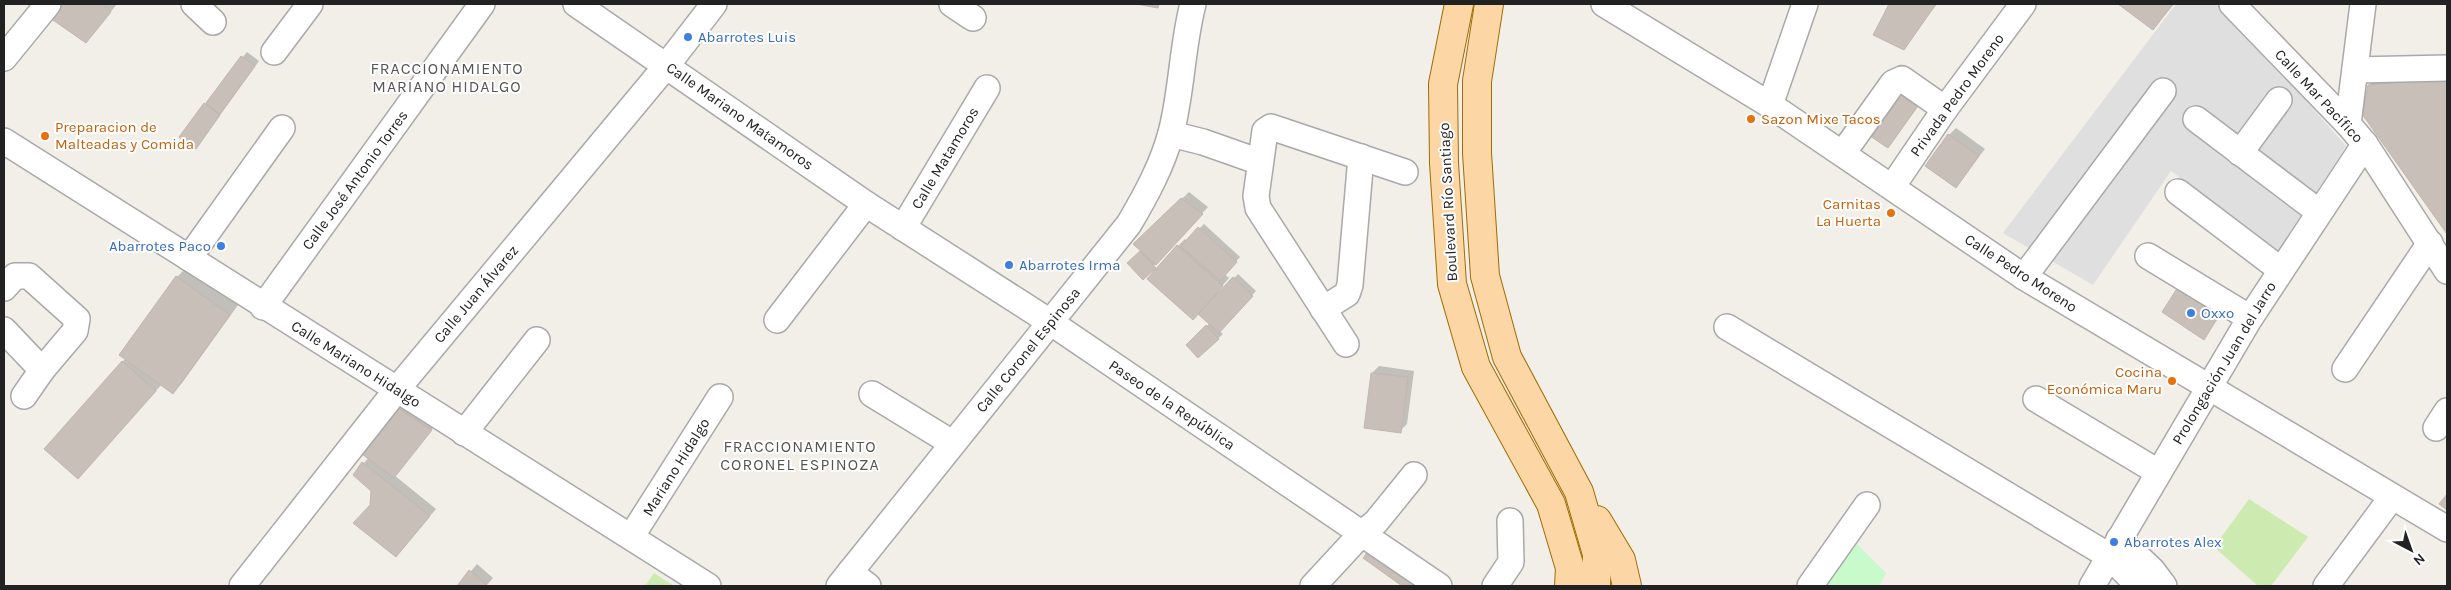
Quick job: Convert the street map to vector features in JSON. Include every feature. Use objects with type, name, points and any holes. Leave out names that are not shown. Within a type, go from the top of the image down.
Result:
[{"type":"main road","name":"Boulevard Río Santiago","points":[[1459,4],[1443,84],[1444,163],[1452,284],[1476,367],[1551,504],[1570,568],[1570,586]]},
{"type":"main road","name":"Boulevard Río Santiago","points":[[1490,4],[1476,81],[1477,153],[1485,276],[1507,357],[1579,492],[1597,554],[1596,586]]},
{"type":"main road","points":[[1579,492],[1621,560],[1627,586]]},
{"type":"street","points":[[4,58],[48,4]]},
{"type":"street","points":[[194,4],[213,22]]},
{"type":"street","points":[[274,52],[310,4]]},
{"type":"street","name":"Calle José Antonio Torres","points":[[263,307],[482,4]]},
{"type":"street","name":"Calle Mariano Matamoros","points":[[576,4],[903,228]]},
{"type":"street","name":"Calle Juan Álvarez","points":[[242,586],[398,388],[667,65],[714,4]]},
{"type":"street","points":[[952,4],[973,18]]},
{"type":"street","name":"Calle Coronel Espinosa","points":[[852,582],[952,443],[1129,224],[1153,181],[1172,127],[1187,27],[1193,4]]},
{"type":"street","name":"Calle Pedro Moreno","points":[[1604,4],[1770,105],[2024,277],[2447,529]]},
{"type":"street","name":"Privada Pedro Moreno","points":[[1892,187],[1945,109],[2023,4]]},
{"type":"street","name":"Calle Mar Pacífico","points":[[2232,4],[2348,124],[2364,144],[2447,271]]},
{"type":"street","points":[[2348,124],[2363,4]]},
{"type":"street","points":[[1770,105],[1801,5]]},
{"type":"street","points":[[2355,70],[2447,68]]},
{"type":"street","points":[[1843,154],[1893,83],[1897,81],[1902,79],[1945,109]]},
{"type":"street","name":"Calle Matamoros","points":[[903,228],[988,88]]},
{"type":"street","points":[[2024,277],[2163,91]]},
{"type":"street","points":[[2240,153],[2279,100]]},
{"type":"street","points":[[2196,119],[2319,212]]},
{"type":"street","points":[[1172,127],[1261,153]]},
{"type":"street","points":[[1346,344],[1258,208],[1256,196],[1265,131],[1271,127],[1405,172]]},
{"type":"street","points":[[189,258],[282,128]]},
{"type":"street","name":"Calle Mariano Hidalgo","points":[[4,141],[263,307],[398,388],[464,433],[708,586]]},
{"type":"street","name":"Prolongación Juan del Jarro","points":[[2092,586],[2250,318],[2364,144]]},
{"type":"street","points":[[1323,309],[1346,294],[1350,285],[1361,157]]},
{"type":"street","points":[[2178,192],[2281,270]]},
{"type":"street","points":[[777,320],[866,204]]},
{"type":"street","name":"Paseo de la República","points":[[903,228],[1050,322],[1439,586]]},
{"type":"street","points":[[2345,369],[2430,243]]},
{"type":"street","points":[[2148,256],[2250,318]]},
{"type":"street","points":[[4,288],[15,276],[29,276],[77,319],[75,331],[42,370],[24,396]]},
{"type":"street","points":[[1727,327],[2152,570],[2164,586]]},
{"type":"street","points":[[4,330],[42,370]]},
{"type":"street","points":[[464,433],[537,340]]},
{"type":"street","points":[[872,394],[952,443]]},
{"type":"street","name":"Mariano Hidalgo","points":[[631,537],[720,397]]},
{"type":"street","points":[[2036,399],[2158,472]]},
{"type":"street","points":[[1313,586],[1362,533],[1376,522],[1414,475]]},
{"type":"street","points":[[2326,586],[2392,497]]},
{"type":"street","points":[[1810,586],[1867,505]]},
{"type":"street","points":[[1495,586],[1511,562],[1510,521]]},
{"type":"street","points":[[2114,548],[2139,586]]},
{"type":"shaded area","points":[[2176,4],[2220,4],[2346,146],[2279,251],[2171,171],[2093,285],[2003,233]]},
{"type":"green space","points":[[2249,499],[2308,537],[2271,586],[2258,586],[2214,547]]},
{"type":"green space","points":[[1847,534],[1886,573],[1879,586],[1810,586]]},
{"type":"green space","points":[[654,573],[674,586],[645,586]]},
{"type":"building","points":[[61,4],[102,4],[111,12],[86,43],[50,18]]},
{"type":"building","points":[[1136,4],[1159,4],[1158,8]]},
{"type":"building","points":[[1889,4],[1936,4],[1904,50],[1873,35]]},
{"type":"building","points":[[2118,4],[2173,4],[2153,30]]},
{"type":"building","points":[[241,56],[255,66],[220,114],[206,103]]},
{"type":"building","points":[[2447,78],[2447,234],[2362,114],[2368,85]]},
{"type":"building","points":[[1902,85],[1923,99],[1888,148],[1867,134]]},
{"type":"building","points":[[204,103],[220,115],[196,149],[179,137]]},
{"type":"building","points":[[1948,134],[1979,156],[1956,188],[1925,166]]},
{"type":"building","points":[[1181,198],[1203,214],[1156,265],[1133,244]]},
{"type":"building","points":[[1198,227],[1237,262],[1220,281],[1181,246]]},
{"type":"building","points":[[1177,245],[1223,286],[1193,320],[1147,279]]},
{"type":"building","points":[[1140,251],[1156,268],[1143,280],[1127,263]]},
{"type":"building","points":[[176,276],[230,315],[173,394],[119,355]]},
{"type":"building","points":[[1233,277],[1253,296],[1219,333],[1198,314]]},
{"type":"building","name":"Oxxo","points":[[2178,287],[2220,314],[2204,340],[2162,312]]},
{"type":"building","points":[[1206,325],[1219,339],[1198,358],[1186,345]]},
{"type":"building","points":[[122,361],[156,391],[78,479],[44,449]]},
{"type":"building","points":[[1371,373],[1408,377],[1401,433],[1364,428]]},
{"type":"building","points":[[397,408],[432,430],[394,478],[362,454]]},
{"type":"building","points":[[362,462],[430,516],[396,557],[353,523],[370,505],[371,491],[353,475]]},
{"type":"building","points":[[2447,494],[2447,510],[2439,504]]},
{"type":"building","points":[[1373,545],[1431,586],[1402,586],[1363,558]]},
{"type":"building","points":[[469,570],[487,585],[457,586]]},
{"type":"place","name":"Abarrotes Luis","points":[[688,37]]},
{"type":"place","name":"Sazon Mixe Tacos","points":[[1751,119]]},
{"type":"place","name":"Preparacion de Malteadas y Comida","points":[[45,136]]},
{"type":"place","name":"Carnitas La Huerta","points":[[1891,213]]},
{"type":"place","name":"Abarrotes Paco","points":[[221,246]]},
{"type":"place","name":"Abarrotes Irma","points":[[1009,265]]},
{"type":"place","name":"Oxxo","points":[[2191,313]]},
{"type":"place","name":"Cocina Económica Maru","points":[[2172,381]]},
{"type":"place","name":"Abarrotes Alex","points":[[2114,542]]},
{"type":"district","name":"FRACCIONAMIENTO MARIANO HIDALGO","points":[[447,77]]},
{"type":"district","name":"FRACCIONAMIENTO CORONEL ESPINOZA","points":[[800,455]]}]
